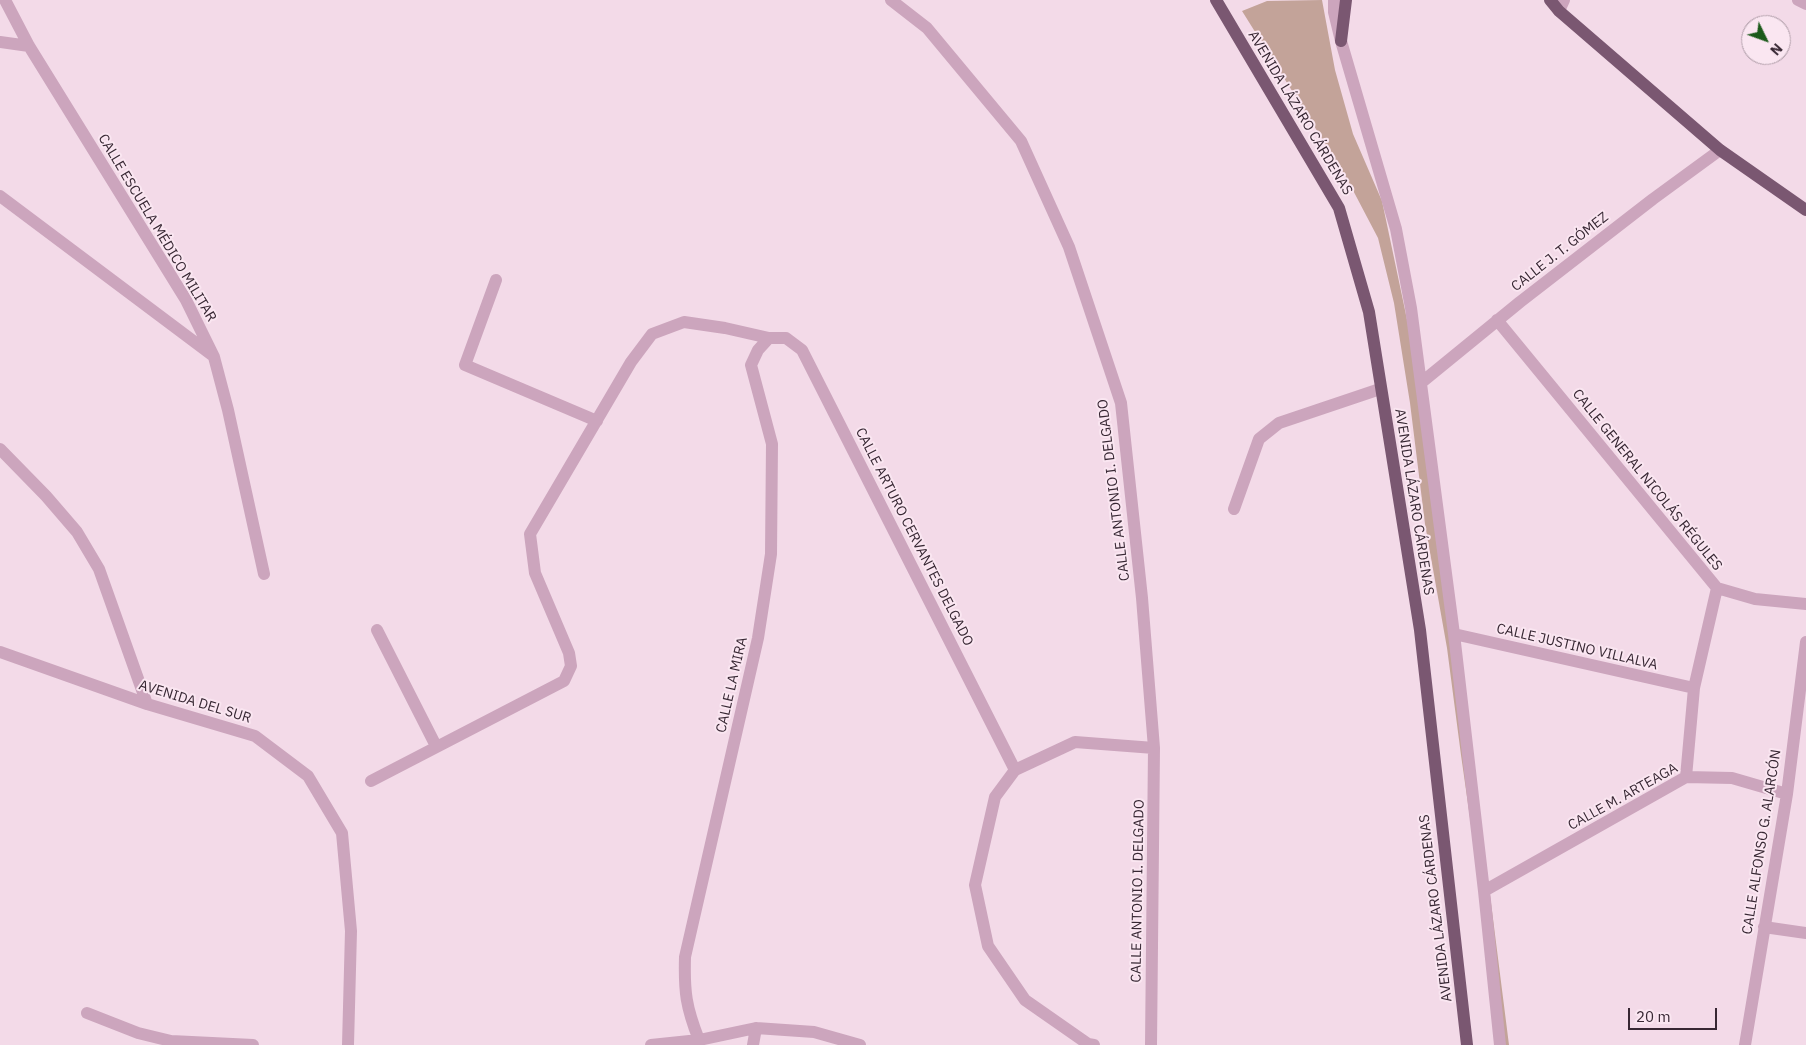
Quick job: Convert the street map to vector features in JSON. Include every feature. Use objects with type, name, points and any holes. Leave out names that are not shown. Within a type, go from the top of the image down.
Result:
[{"type":"main road","name":"AVENIDA LÁZARO CÁRDENAS","points":[[1216,0],[1339,208],[1369,312],[1420,630],[1467,1045]]},
{"type":"main road","points":[[1341,41],[1346,0]]},
{"type":"main road","points":[[1540,0],[1557,5],[1720,150],[1806,210]]},
{"type":"street","name":"CALLE ESCUELA MÉDICO MILITAR","points":[[5,0],[28,46],[186,300],[214,357],[228,410],[264,574]]},
{"type":"street","name":"CALLE ANTONIO I. DELGADO","points":[[891,0],[927,28],[1021,141],[1069,247],[1121,403],[1142,598],[1154,748],[1151,1045]]},
{"type":"street","name":"AVENIDA LÁZARO CÁRDENAS","points":[[1334,0],[1334,12],[1341,41],[1396,229],[1411,308],[1454,634],[1500,1045]]},
{"type":"street","points":[[0,42],[28,46]]},
{"type":"street","name":"CALLE J. T. GÓMEZ","points":[[1422,382],[1497,320],[1645,205],[1720,150]]},
{"type":"street","points":[[0,196],[214,357]]},
{"type":"street","points":[[496,280],[465,365],[597,421]]},
{"type":"street","name":"CALLE GENERAL NICOLÁS RÉGULES","points":[[1497,320],[1717,588],[1755,599],[1806,604]]},
{"type":"street","name":"CALLE ARTURO CERVANTES DELGADO","points":[[371,781],[564,681],[571,666],[569,653],[535,574],[530,534],[631,362],[652,334],[684,322],[725,328],[769,338],[786,338],[802,350],[1015,770]]},
{"type":"street","name":"CALLE LA MIRA","points":[[699,1040],[688,1013],[684,987],[685,957],[758,638],[771,554],[772,444],[751,365],[758,350],[769,338]]},
{"type":"street","points":[[1234,508],[1258,439],[1279,423],[1380,389]]},
{"type":"street","points":[[0,449],[46,496],[77,532],[99,569],[147,704]]},
{"type":"street","points":[[1686,777],[1694,688],[1717,588]]},
{"type":"street","points":[[377,630],[436,746]]},
{"type":"street","name":"CALLE JUSTINO VILLALVA","points":[[1454,634],[1694,688]]},
{"type":"street","name":"CALLE ALFONSO G. ALARCÓN","points":[[1745,1045],[1787,794],[1804,673],[1806,642]]},
{"type":"street","name":"AVENIDA DEL SUR","points":[[0,652],[147,704],[254,736],[308,776],[342,833],[351,931],[348,1045]]},
{"type":"street","points":[[1094,1045],[1088,1044],[1025,1000],[988,946],[975,884],[996,796],[1015,770],[1075,742],[1154,748]]},
{"type":"street","name":"CALLE M. ARTEAGA","points":[[1484,891],[1686,777],[1732,778],[1787,794]]},
{"type":"street","points":[[1764,927],[1806,934]]},
{"type":"street","points":[[87,1013],[138,1033],[171,1040],[253,1045]]},
{"type":"street","points":[[753,1045],[756,1028]]},
{"type":"street","points":[[651,1045],[699,1040],[756,1028],[814,1032],[860,1045]]},
{"type":"shaded area","points":[[1322,0],[1335,70],[1353,134],[1382,201],[1409,329],[1472,753],[1509,1045],[1496,1045],[1482,902],[1447,648],[1425,524],[1410,403],[1394,303],[1378,238],[1346,177],[1242,11],[1267,1]]}]
